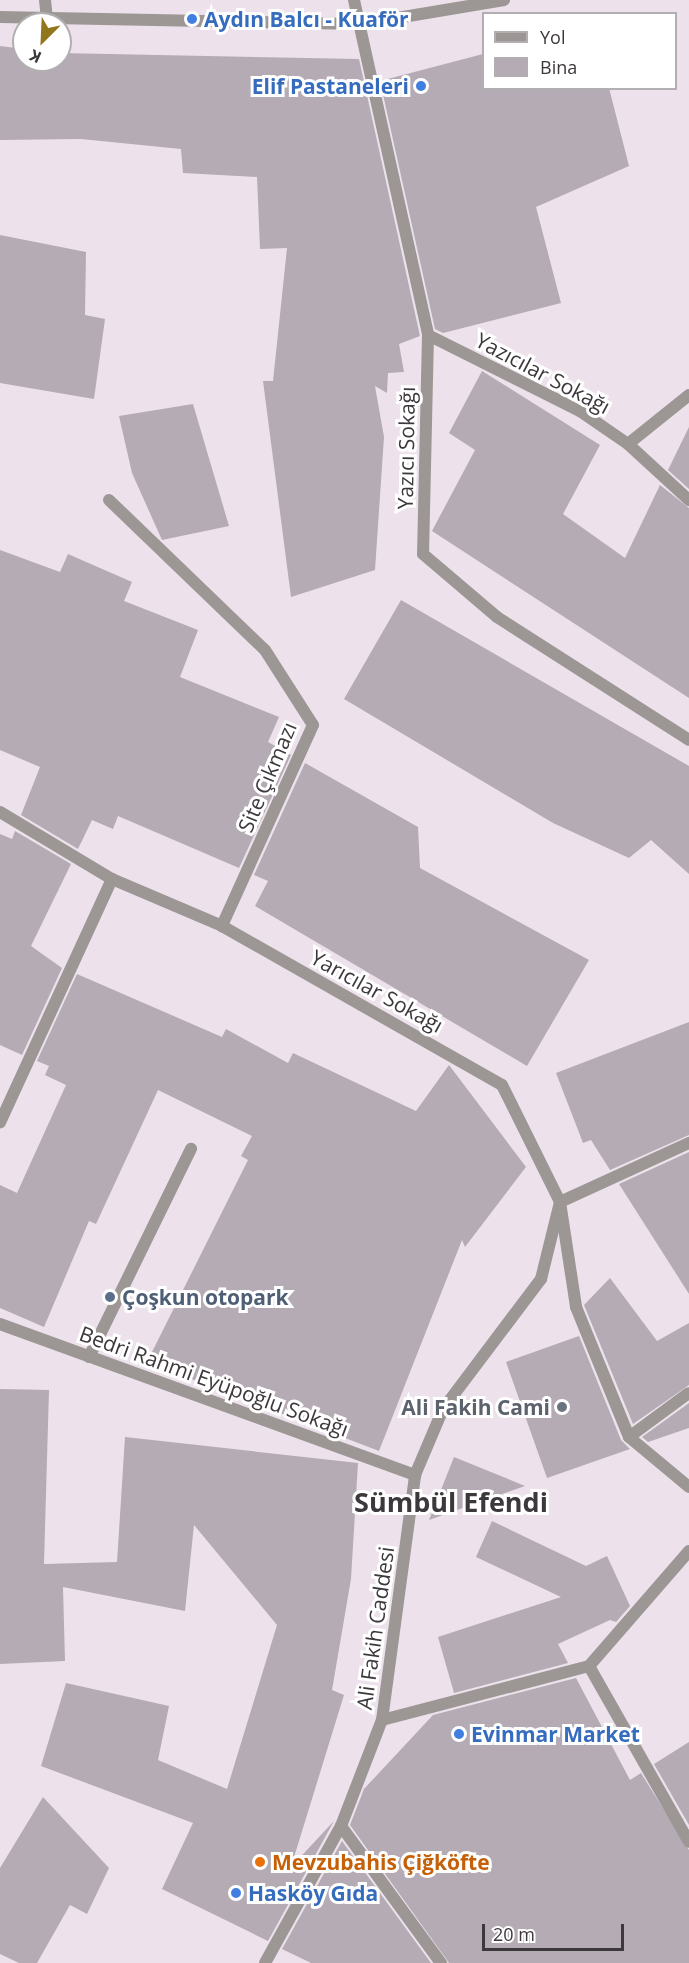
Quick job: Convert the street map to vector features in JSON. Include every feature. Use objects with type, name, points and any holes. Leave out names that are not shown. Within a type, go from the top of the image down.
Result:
[{"type":"street","name":"Yazıcı Sokağı","points":[[354,0],[428,335],[423,554],[497,617],[689,740]]},
{"type":"street","points":[[72,18],[361,24],[504,0]]},
{"type":"street","name":"Yazıcılar Sokağı","points":[[428,335],[580,411],[628,444],[689,500]]},
{"type":"street","points":[[628,444],[689,395]]},
{"type":"street","name":"Site Çıkmazı","points":[[109,500],[265,650],[313,725],[222,926]]},
{"type":"street","name":"Yarıcılar Sokağı","points":[[0,812],[112,879],[222,926],[502,1085],[560,1202],[576,1306],[629,1437]]},
{"type":"street","points":[[0,1123],[112,879]]},
{"type":"street","points":[[560,1202],[689,1143]]},
{"type":"street","points":[[89,1357],[190,1149]]},
{"type":"street","name":"Ali Fakih Caddesi","points":[[266,1963],[341,1826],[382,1720],[415,1475],[443,1409],[541,1279],[560,1202]]},
{"type":"street","name":"Bedri Rahmi Eyüpoğlu Sokağı","points":[[0,1324],[415,1475]]},
{"type":"street","points":[[689,1393],[629,1437],[689,1487]]},
{"type":"street","points":[[382,1720],[589,1666],[689,1551]]},
{"type":"street","points":[[589,1666],[689,1842]]},
{"type":"street","points":[[341,1826],[441,1963]]},
{"type":"building","points":[[0,46],[12,48],[12,72],[72,72],[72,53],[359,59],[420,336],[399,344],[404,372],[388,373],[387,393],[375,386],[384,437],[375,570],[291,597],[263,381],[273,381],[287,248],[260,249],[257,177],[183,173],[181,149],[81,139],[0,140]]},
{"type":"building","points":[[482,54],[482,90],[610,90],[629,166],[536,207],[561,303],[443,333],[435,329],[380,81]]},
{"type":"building","points":[[0,235],[86,252],[85,315],[105,319],[94,399],[0,383]]},
{"type":"building","points":[[482,371],[600,445],[563,514],[625,558],[660,485],[689,508],[689,698],[432,531],[475,450],[449,433]]},
{"type":"building","points":[[193,404],[229,526],[162,540],[132,473],[119,416]]},
{"type":"building","points":[[689,427],[689,489],[668,470]]},
{"type":"building","points":[[0,550],[60,572],[68,554],[132,582],[124,601],[198,630],[180,677],[279,717],[268,742],[291,755],[239,868],[118,816],[113,829],[92,820],[78,849],[21,815],[40,767],[0,750]]},
{"type":"building","points":[[401,600],[689,766],[689,874],[651,840],[629,858],[553,823],[344,699]]},
{"type":"building","points":[[305,763],[418,827],[420,868],[589,960],[527,1066],[255,906],[268,881],[254,875]]},
{"type":"building","points":[[15,831],[71,864],[31,946],[62,968],[22,1055],[0,1045],[0,834],[12,839]]},
{"type":"building","points":[[77,974],[222,1037],[226,1029],[288,1063],[293,1053],[416,1111],[449,1065],[526,1167],[465,1247],[462,1240],[379,1451],[147,1362],[248,1160],[241,1156],[252,1136],[158,1090],[96,1224],[89,1221],[44,1327],[0,1308],[0,1185],[17,1193],[66,1085],[45,1075],[49,1066],[37,1061]]},
{"type":"building","points":[[689,1022],[689,1135],[610,1170],[591,1140],[583,1143],[556,1073]]},
{"type":"building","points":[[689,1152],[689,1294],[619,1184]]},
{"type":"building","points":[[610,1278],[657,1341],[689,1323],[689,1385],[633,1424],[584,1305]]},
{"type":"building","name":"Ali Fakih Cami","points":[[579,1336],[621,1440],[630,1449],[547,1478],[506,1362]]},
{"type":"building","points":[[0,1389],[49,1390],[44,1564],[117,1562],[125,1437],[358,1463],[351,1579],[332,1690],[344,1695],[291,1867],[334,1821],[268,1941],[162,1889],[193,1823],[41,1766],[66,1683],[169,1706],[158,1760],[227,1789],[277,1625],[194,1525],[185,1611],[63,1587],[65,1661],[0,1664]]},
{"type":"building","points":[[689,1403],[689,1428],[648,1442],[642,1437]]},
{"type":"building","points":[[454,1457],[525,1486],[429,1520]]},
{"type":"building","points":[[492,1521],[586,1566],[607,1556],[630,1606],[616,1622],[610,1620],[558,1644],[568,1663],[454,1693],[438,1637],[561,1597],[476,1557]]},
{"type":"building","points":[[576,1678],[630,1780],[641,1773],[689,1850],[689,1963],[449,1963],[350,1825],[364,1789],[433,1715]]},
{"type":"building","points":[[689,1742],[689,1825],[654,1764]]},
{"type":"building","points":[[43,1797],[109,1868],[87,1914],[70,1905],[37,1963],[19,1963],[0,1954],[0,1868]]},
{"type":"building","points":[[342,1841],[431,1963],[311,1963],[282,1949]]},
{"type":"place","name":"Aydın Balcı - Kuaför","points":[[192,19]]},
{"type":"place","name":"Elif Pastaneleri","points":[[421,86]]},
{"type":"place","name":"Çoşkun otopark","points":[[110,1297]]},
{"type":"place","name":"Ali Fakih Cami","points":[[562,1407]]},
{"type":"place","name":"Evinmar Market","points":[[459,1734]]},
{"type":"place","name":"Mevzubahis Çiğköfte","points":[[260,1862]]},
{"type":"place","name":"Hasköy Gıda","points":[[236,1893]]},
{"type":"district","name":"Sümbül Efendi","points":[[451,1502]]}]
